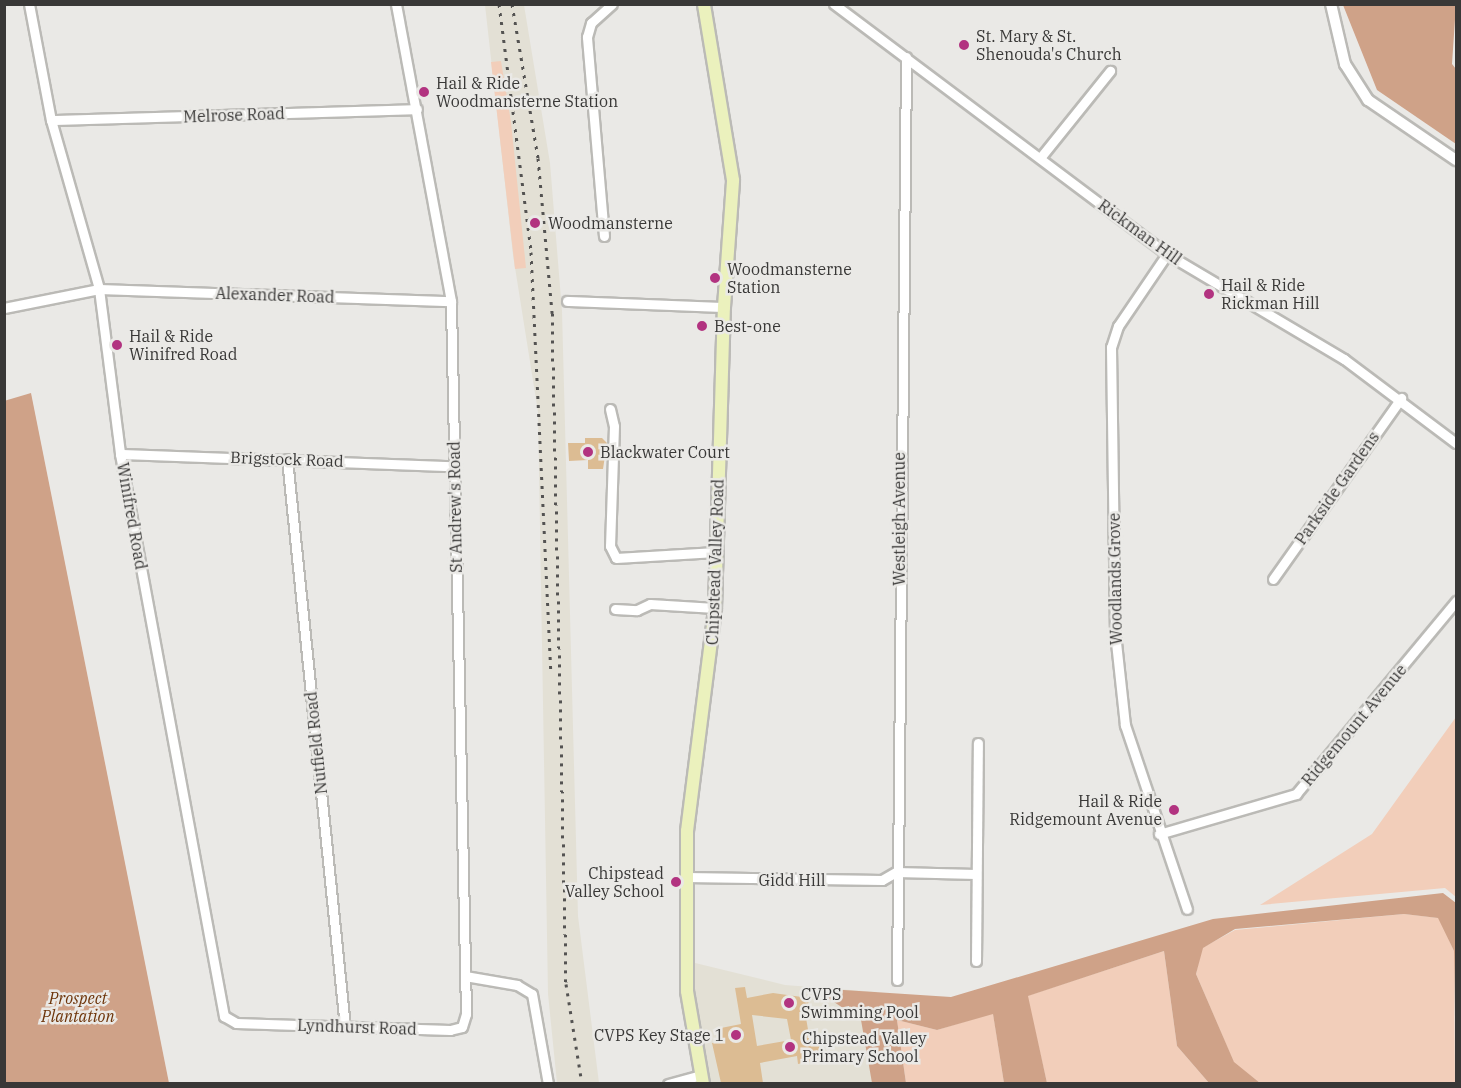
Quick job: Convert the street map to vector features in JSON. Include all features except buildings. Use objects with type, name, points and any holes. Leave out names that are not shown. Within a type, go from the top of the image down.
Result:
[{"type":"main road","name":"Chipstead Valley Road","points":[[702,1079],[688,1005],[686,877],[692,762],[709,674],[715,608],[724,307],[733,164],[704,4]]},
{"type":"street","name":"Winifred Road","points":[[29,4],[51,120],[99,289],[120,454],[223,1011],[236,1023]]},
{"type":"street","name":"St Andrew's Road","points":[[396,4],[451,301],[466,1014]]},
{"type":"street","points":[[604,236],[587,36],[591,23],[612,4]]},
{"type":"street","name":"Rickman Hill","points":[[834,4],[1167,254],[1401,398],[1456,443]]},
{"type":"street","points":[[1331,4],[1345,64],[1368,100],[1456,160]]},
{"type":"street","name":"Westleigh Avenue","points":[[897,980],[896,872],[906,57]]},
{"type":"street","points":[[1040,158],[1110,71]]},
{"type":"street","name":"Melrose Road","points":[[51,120],[417,109]]},
{"type":"street","name":"Woodlands Grove","points":[[1167,254],[1118,326],[1111,357],[1119,691],[1138,774],[1186,909]]},
{"type":"street","name":"Alexander Road","points":[[4,308],[99,289],[451,301]]},
{"type":"street","points":[[567,301],[724,307]]},
{"type":"street","name":"Parkside Gardens","points":[[1273,579],[1401,398]]},
{"type":"street","points":[[610,409],[614,426],[610,546],[616,558],[716,552]]},
{"type":"street","name":"Brigstock Road","points":[[120,454],[454,466]]},
{"type":"street","name":"Nutfield Road","points":[[287,459],[345,1027]]},
{"type":"street","name":"Ridgemount Avenue","points":[[1159,834],[1296,794],[1456,601]]},
{"type":"street","points":[[615,609],[637,610],[650,604],[715,608]]},
{"type":"street","points":[[976,961],[978,743]]},
{"type":"street","name":"Gidd Hill","points":[[686,877],[882,880],[896,872],[976,873]]},
{"type":"street","points":[[465,976],[517,985],[532,994],[548,1083]]},
{"type":"street","name":"Lyndhurst Road","points":[[236,1023],[450,1030],[462,1027],[466,1014]]},
{"type":"street","points":[[668,1083],[702,1079]]},
{"type":"shaded area","points":[[485,5],[524,5],[550,163],[562,311],[578,916],[599,1083],[557,1083],[548,994],[538,412],[513,255]]},
{"type":"shaded area","points":[[501,61],[511,122],[526,268],[515,269],[491,62]]},
{"type":"shaded area","points":[[1456,717],[1456,897],[1445,888],[1260,905],[1372,834]]},
{"type":"shaded area","points":[[1404,914],[1439,918],[1454,951],[1455,1083],[1260,1083],[1234,1063],[1196,974],[1202,948],[1235,930]]},
{"type":"shaded area","points":[[1164,951],[1177,1046],[1209,1083],[1047,1083],[1027,996]]},
{"type":"shaded area","name":"Chipstead Valley Primary School","points":[[687,961],[785,985],[877,992],[891,1083],[703,1083]]},
{"type":"shaded area","points":[[993,1013],[1004,1083],[906,1083],[897,1020],[937,1030]]},
{"type":"green space","points":[[1343,5],[1456,5],[1452,64],[1456,69],[1456,144],[1377,90]]},
{"type":"green space","name":"Prospect Plantation","points":[[31,393],[169,1083],[5,1083],[4,401]]},
{"type":"green space","points":[[1443,893],[1456,903],[1456,1083],[1454,951],[1438,918],[1404,914],[1235,929],[1203,948],[1196,974],[1234,1062],[1260,1083],[1209,1083],[1177,1046],[1164,951],[1028,996],[1047,1083],[1004,1083],[993,1014],[937,1030],[897,1020],[906,1083],[872,1083],[861,1020],[813,988],[951,997],[1213,919]]},
{"type":"railway","points":[[499,4],[531,252],[551,671]]},
{"type":"railway","points":[[512,4],[538,158],[552,313],[566,984],[582,1084]]},
{"type":"place","name":"St. Mary & St. Shenouda's Church","points":[[964,45]]},
{"type":"place","name":"Hail & Ride Woodmansterne Station","points":[[424,92]]},
{"type":"place","name":"Woodmansterne","points":[[535,223]]},
{"type":"place","name":"Woodmansterne Station","points":[[715,278]]},
{"type":"place","name":"Hail & Ride Rickman Hill","points":[[1209,294]]},
{"type":"place","name":"Best-one","points":[[702,326]]},
{"type":"place","name":"Hail & Ride Winifred Road","points":[[117,345]]},
{"type":"place","name":"Blackwater Court","points":[[588,452]]},
{"type":"place","name":"Hail & Ride Ridgemount Avenue","points":[[1174,810]]},
{"type":"place","name":"Chipstead Valley School","points":[[676,882]]},
{"type":"place","name":"CVPS Swimming Pool","points":[[789,1003]]},
{"type":"place","name":"CVPS Key Stage 1","points":[[736,1035]]},
{"type":"place","name":"Chipstead Valley Primary School","points":[[790,1047]]}]
